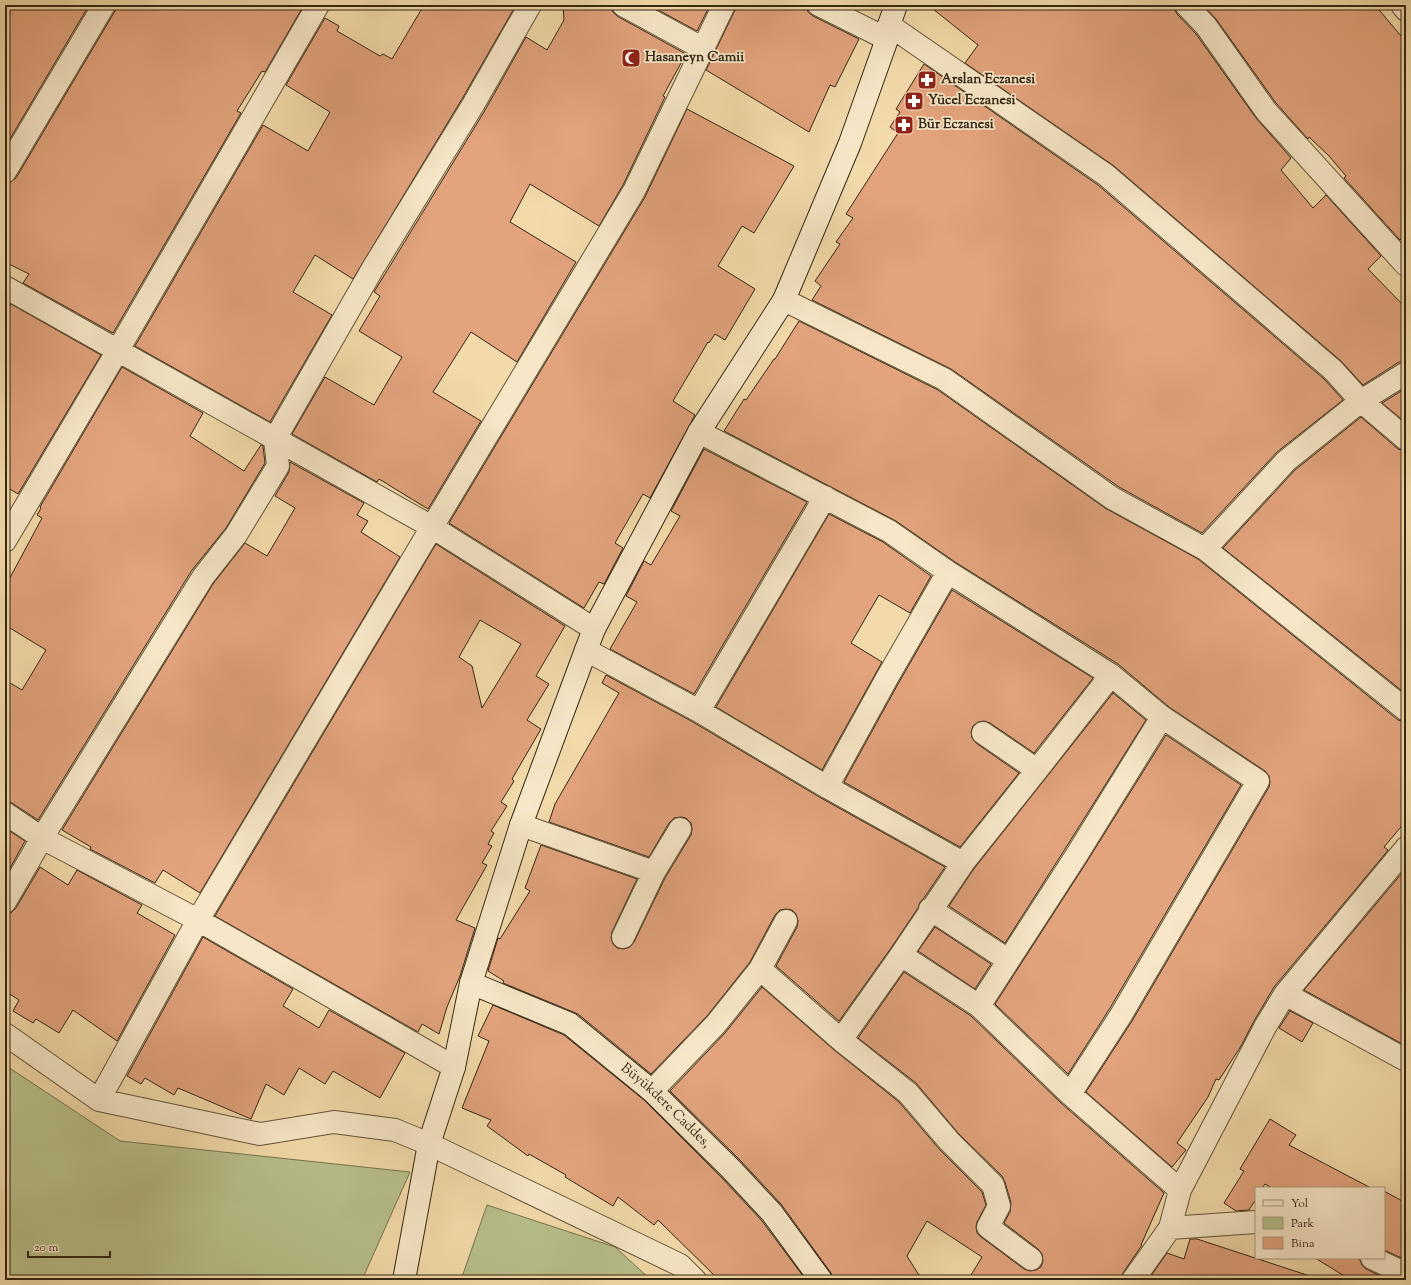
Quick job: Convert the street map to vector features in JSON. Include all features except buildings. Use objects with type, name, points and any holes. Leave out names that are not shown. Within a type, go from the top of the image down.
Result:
[{"type":"street","points":[[5,172],[104,5]]},
{"type":"street","points":[[5,541],[118,350],[318,5]]},
{"type":"street","points":[[5,902],[42,838],[203,577],[236,535],[278,466],[275,438],[373,268],[473,106],[530,5]]},
{"type":"street","points":[[623,5],[702,48]]},
{"type":"street","points":[[99,1100],[198,920],[634,190],[724,5]]},
{"type":"street","points":[[819,5],[891,23],[1106,175],[1333,370],[1361,401],[1406,439]]},
{"type":"street","points":[[1186,5],[1206,26],[1266,112],[1406,265]]},
{"type":"street","points":[[1402,5],[1406,10]]},
{"type":"street","points":[[404,1280],[429,1144],[454,1067],[471,983],[521,825],[586,650],[594,630],[699,432],[784,300],[850,143],[891,23]]},
{"type":"street","points":[[5,287],[432,527],[594,630]]},
{"type":"street","points":[[784,300],[944,379],[1112,498],[1205,549],[1406,710]]},
{"type":"street","points":[[1205,549],[1286,461],[1361,401],[1406,373]]},
{"type":"street","points":[[699,432],[889,531],[948,572],[1111,675],[1162,717],[1258,781],[1121,1016],[1070,1094]]},
{"type":"street","points":[[699,711],[825,497]]},
{"type":"street","points":[[827,787],[948,572]]},
{"type":"street","points":[[586,650],[699,711],[827,787],[963,863]]},
{"type":"street","points":[[841,1040],[963,863],[1111,675]]},
{"type":"street","points":[[979,1006],[1076,856],[1162,717]]},
{"type":"street","points":[[983,733],[1037,770]]},
{"type":"street","points":[[5,813],[42,838],[198,920],[454,1067]]},
{"type":"street","points":[[521,825],[654,872]]},
{"type":"street","points":[[623,937],[654,872],[680,829]]},
{"type":"street","points":[[1133,1280],[1170,1228],[1180,1190],[1265,1028],[1285,994],[1403,857]]},
{"type":"street","points":[[930,909],[1008,960]]},
{"type":"street","points":[[652,1091],[716,1024],[760,969],[786,921]]},
{"type":"street","points":[[901,955],[979,1006],[1070,1094],[1180,1190]]},
{"type":"street","points":[[760,969],[841,1040],[908,1093],[949,1141],[993,1185],[999,1206],[988,1227],[1031,1259]]},
{"type":"street","name":"Büyükdere Caddes,","points":[[471,983],[570,1024],[652,1091],[731,1169],[772,1213],[821,1280]]},
{"type":"street","points":[[1285,994],[1406,1060]]},
{"type":"street","points":[[5,1034],[99,1100],[260,1134],[334,1122],[395,1130],[429,1144],[680,1266],[696,1280]]},
{"type":"street","points":[[1170,1228],[1255,1222]]},
{"type":"street","points":[[1374,1259],[1406,1274]]},
{"type":"green space","points":[[5,1065],[120,1141],[410,1172],[362,1280],[5,1280]]},
{"type":"green space","points":[[487,1205],[615,1247],[651,1280],[461,1280]]},
{"type":"place","name":"Hasaneyn Camii","points":[[631,58]]},
{"type":"place","name":"Arslan Eczanesi","points":[[927,80]]},
{"type":"place","name":"Yücel Eczanesi","points":[[914,101]]},
{"type":"place","name":"Bür Eczanesi","points":[[904,125]]}]
